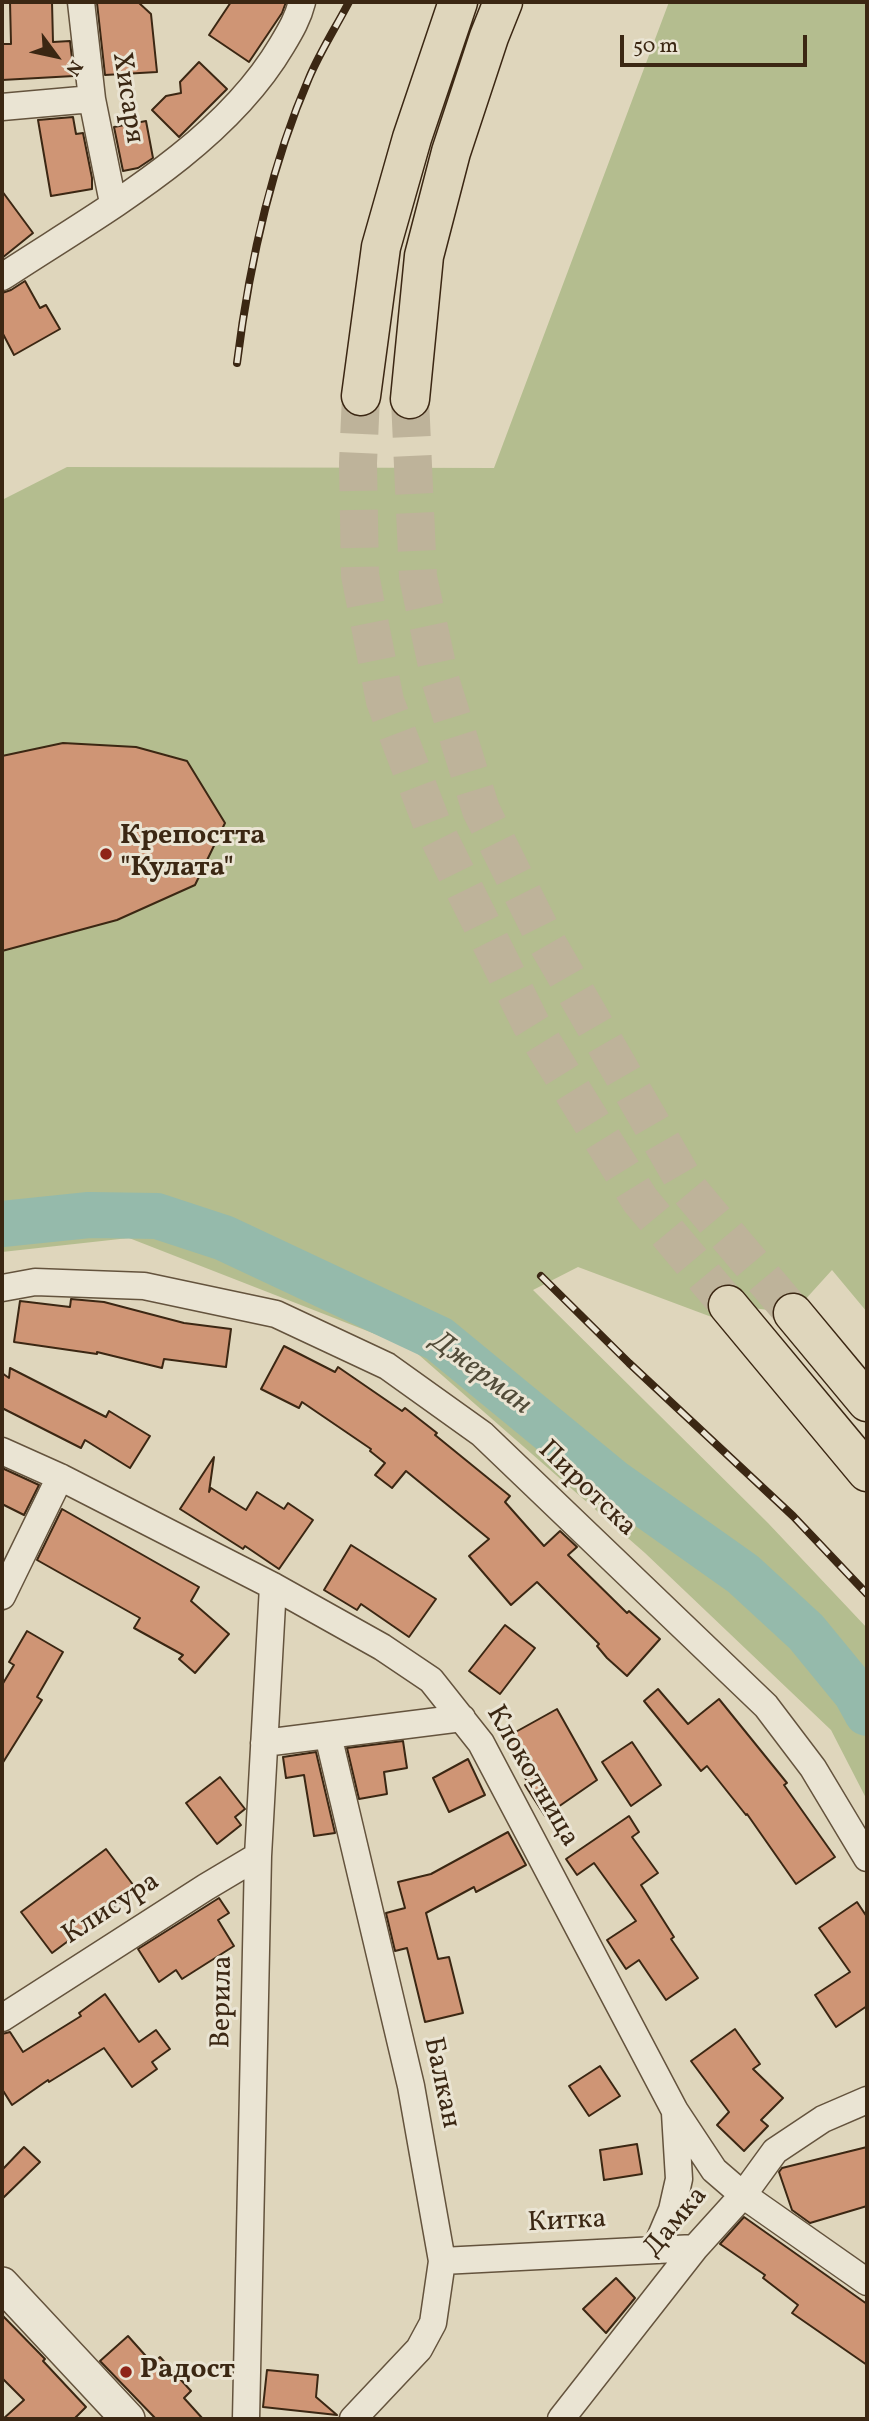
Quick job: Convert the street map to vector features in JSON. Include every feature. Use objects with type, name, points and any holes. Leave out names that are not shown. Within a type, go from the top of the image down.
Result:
[{"type":"main road","points":[[361,396],[381,247],[412,138],[458,2]]},
{"type":"main road","points":[[410,399],[424,256],[451,152],[503,2]]},
{"type":"main road","points":[[728,1305],[867,1472]]},
{"type":"main road","points":[[793,1312],[867,1402]]},
{"type":"street","name":"Хисаря","points":[[81,2],[92,99],[113,203]]},
{"type":"street","points":[[2,277],[190,150],[265,74],[299,18],[302,2]]},
{"type":"street","points":[[2,107],[92,99]]},
{"type":"street","name":"Пиротска","points":[[2,1288],[35,1282],[144,1286],[276,1314],[387,1366],[482,1434],[766,1706],[813,1768],[867,1858]]},
{"type":"street","name":"Клокотница","points":[[2,1451],[60,1477],[273,1586],[382,1647],[431,1680],[481,1743],[675,2111],[714,2170],[743,2195],[867,2282]]},
{"type":"street","points":[[2,1596],[60,1477]]},
{"type":"street","name":"Верила","points":[[246,2419],[258,1856],[273,1586]]},
{"type":"street","points":[[264,1743],[462,1718]]},
{"type":"street","name":"Балкан","points":[[328,1735],[411,2086],[442,2261],[433,2323],[419,2349],[353,2419]]},
{"type":"street","name":"Клисура","points":[[2,2018],[205,1887],[258,1856]]},
{"type":"street","name":"Дамка","points":[[575,2415],[695,2248],[743,2195],[775,2151],[823,2119],[867,2100]]},
{"type":"street","points":[[655,2250],[672,2210],[679,2179],[675,2111]]},
{"type":"street","name":"Китка","points":[[442,2261],[695,2248]]},
{"type":"street","points":[[2,2284],[128,2419]]},
{"type":"green space","points":[[669,2],[867,2],[867,1312],[832,1270],[793,1313],[728,1305],[717,1319],[578,1267],[533,1290],[768,1523],[867,1628],[867,1800],[831,1730],[645,1553],[411,1348],[129,1238],[2,1252],[2,500],[67,467],[494,468]]},
{"type":"building","points":[[10,2],[52,2],[53,42],[70,41],[74,76],[2,80],[2,44],[11,44]]},
{"type":"building","points":[[138,2],[151,14],[157,72],[105,75],[97,3]]},
{"type":"building","points":[[231,2],[286,2],[282,13],[249,62],[209,35]]},
{"type":"building","points":[[199,62],[227,89],[179,137],[152,110],[166,96],[181,93],[180,82]]},
{"type":"building","points":[[73,117],[76,134],[83,133],[92,189],[51,196],[38,120]]},
{"type":"building","points":[[146,121],[153,158],[138,168],[123,171],[114,127]]},
{"type":"building","points":[[2,191],[33,233],[2,258]]},
{"type":"building","points":[[25,281],[40,308],[46,305],[60,329],[14,355],[2,332],[2,293]]},
{"type":"building","name":"Крепостта \"Кулата\"","points":[[63,743],[136,747],[187,761],[225,823],[195,885],[117,920],[2,951],[2,756]]},
{"type":"building","points":[[71,1299],[104,1302],[184,1323],[231,1329],[226,1367],[164,1359],[162,1368],[97,1352],[14,1342],[20,1301],[70,1307]]},
{"type":"building","points":[[284,1346],[335,1372],[338,1367],[402,1411],[405,1408],[510,1496],[505,1502],[544,1546],[560,1531],[577,1547],[568,1555],[627,1613],[629,1611],[660,1639],[627,1676],[537,1582],[511,1605],[469,1556],[489,1539],[406,1471],[392,1488],[375,1475],[385,1463],[370,1451],[371,1449],[302,1402],[299,1408],[261,1389]]},
{"type":"building","points":[[10,1368],[106,1417],[109,1411],[150,1436],[130,1468],[85,1440],[81,1448],[2,1408],[2,1373],[9,1378]]},
{"type":"building","points":[[214,1457],[209,1492],[211,1488],[246,1510],[257,1492],[284,1509],[288,1503],[313,1520],[279,1569],[180,1509]]},
{"type":"building","points":[[2,1468],[39,1485],[24,1515],[2,1504]]},
{"type":"building","points":[[62,1509],[199,1587],[191,1601],[229,1634],[195,1673],[179,1659],[183,1655],[134,1628],[140,1618],[37,1560]]},
{"type":"building","points":[[351,1545],[436,1599],[409,1637],[361,1604],[357,1610],[324,1590]]},
{"type":"building","points":[[505,1625],[535,1648],[500,1694],[469,1671]]},
{"type":"building","points":[[27,1631],[63,1652],[37,1697],[42,1700],[2,1764],[2,1685],[14,1665],[9,1662]]},
{"type":"building","points":[[658,1689],[688,1724],[719,1699],[787,1783],[784,1785],[835,1857],[796,1884],[747,1814],[707,1766],[701,1771],[644,1701]]},
{"type":"building","points":[[557,1709],[597,1780],[545,1816],[525,1785],[528,1783],[503,1739]]},
{"type":"building","points":[[403,1741],[407,1768],[384,1772],[387,1794],[359,1799],[347,1748]]},
{"type":"building","points":[[632,1742],[661,1785],[631,1806],[602,1762]]},
{"type":"building","points":[[316,1752],[335,1833],[314,1836],[304,1775],[286,1778],[283,1757]]},
{"type":"building","points":[[468,1759],[485,1795],[449,1812],[433,1778]]},
{"type":"building","points":[[220,1777],[245,1809],[235,1817],[241,1825],[217,1844],[186,1803]]},
{"type":"building","points":[[629,1816],[639,1832],[632,1837],[658,1873],[641,1885],[674,1937],[671,1939],[698,1978],[666,2000],[639,1960],[626,1969],[607,1940],[636,1921],[594,1863],[577,1875],[566,1859]]},
{"type":"building","points":[[508,1832],[526,1865],[476,1892],[474,1887],[426,1913],[438,1959],[449,1957],[463,2013],[425,2022],[407,1948],[395,1951],[386,1913],[405,1908],[398,1882],[431,1874]]},
{"type":"building","points":[[106,1849],[137,1890],[52,1953],[21,1912]]},
{"type":"building","points":[[219,1898],[229,1913],[218,1920],[234,1946],[182,1979],[176,1970],[159,1982],[138,1949]]},
{"type":"building","points":[[857,1902],[867,1917],[867,2006],[836,2027],[815,1995],[850,1972],[819,1928]]},
{"type":"building","points":[[105,1994],[139,2042],[156,2030],[170,2049],[152,2062],[157,2069],[132,2087],[104,2048],[49,2082],[48,2080],[12,2105],[2,2089],[2,2034],[10,2032],[23,2052],[81,2016],[79,2013]]},
{"type":"building","points":[[735,2029],[760,2064],[753,2069],[783,2098],[761,2120],[768,2126],[744,2151],[717,2125],[729,2112],[691,2061]]},
{"type":"building","points":[[600,2066],[620,2096],[589,2116],[569,2086]]},
{"type":"building","points":[[637,2144],[642,2174],[604,2180],[600,2150]]},
{"type":"building","points":[[24,2147],[40,2162],[2,2199],[2,2170]]},
{"type":"building","points":[[867,2147],[867,2206],[810,2223],[792,2210],[779,2172],[782,2168]]},
{"type":"building","points":[[744,2217],[867,2304],[867,2365],[792,2313],[798,2305],[763,2278],[765,2275],[720,2244]]},
{"type":"building","points":[[616,2278],[635,2298],[606,2333],[583,2309]]},
{"type":"building","points":[[2,2315],[86,2407],[74,2419],[3,2419],[24,2400],[2,2378]]},
{"type":"building","points":[[128,2336],[153,2364],[160,2357],[191,2391],[184,2398],[203,2419],[156,2419],[100,2361]]},
{"type":"building","points":[[267,2370],[318,2375],[316,2397],[337,2415],[263,2407]]},
{"type":"waterway","name":"Джерман","points":[[2,1224],[89,1215],[157,1216],[224,1238],[439,1339],[613,1482],[743,1574],[806,1632],[856,1693],[867,1713]]},
{"type":"tunnel","points":[[361,396],[358,463],[360,575],[385,701],[432,824],[531,1024],[640,1200],[728,1305]]},
{"type":"tunnel","points":[[410,399],[418,577],[440,679],[481,810],[546,941],[690,1191],[793,1313]]},
{"type":"railway","points":[[237,363],[248,290],[272,182],[313,68],[349,2]]},
{"type":"railway","points":[[541,1276],[629,1363],[793,1516],[867,1594]]},
{"type":"place","name":"Крепостта \"Кулата\"","points":[[106,854]]},
{"type":"place","name":"Радост","points":[[126,2372]]}]
